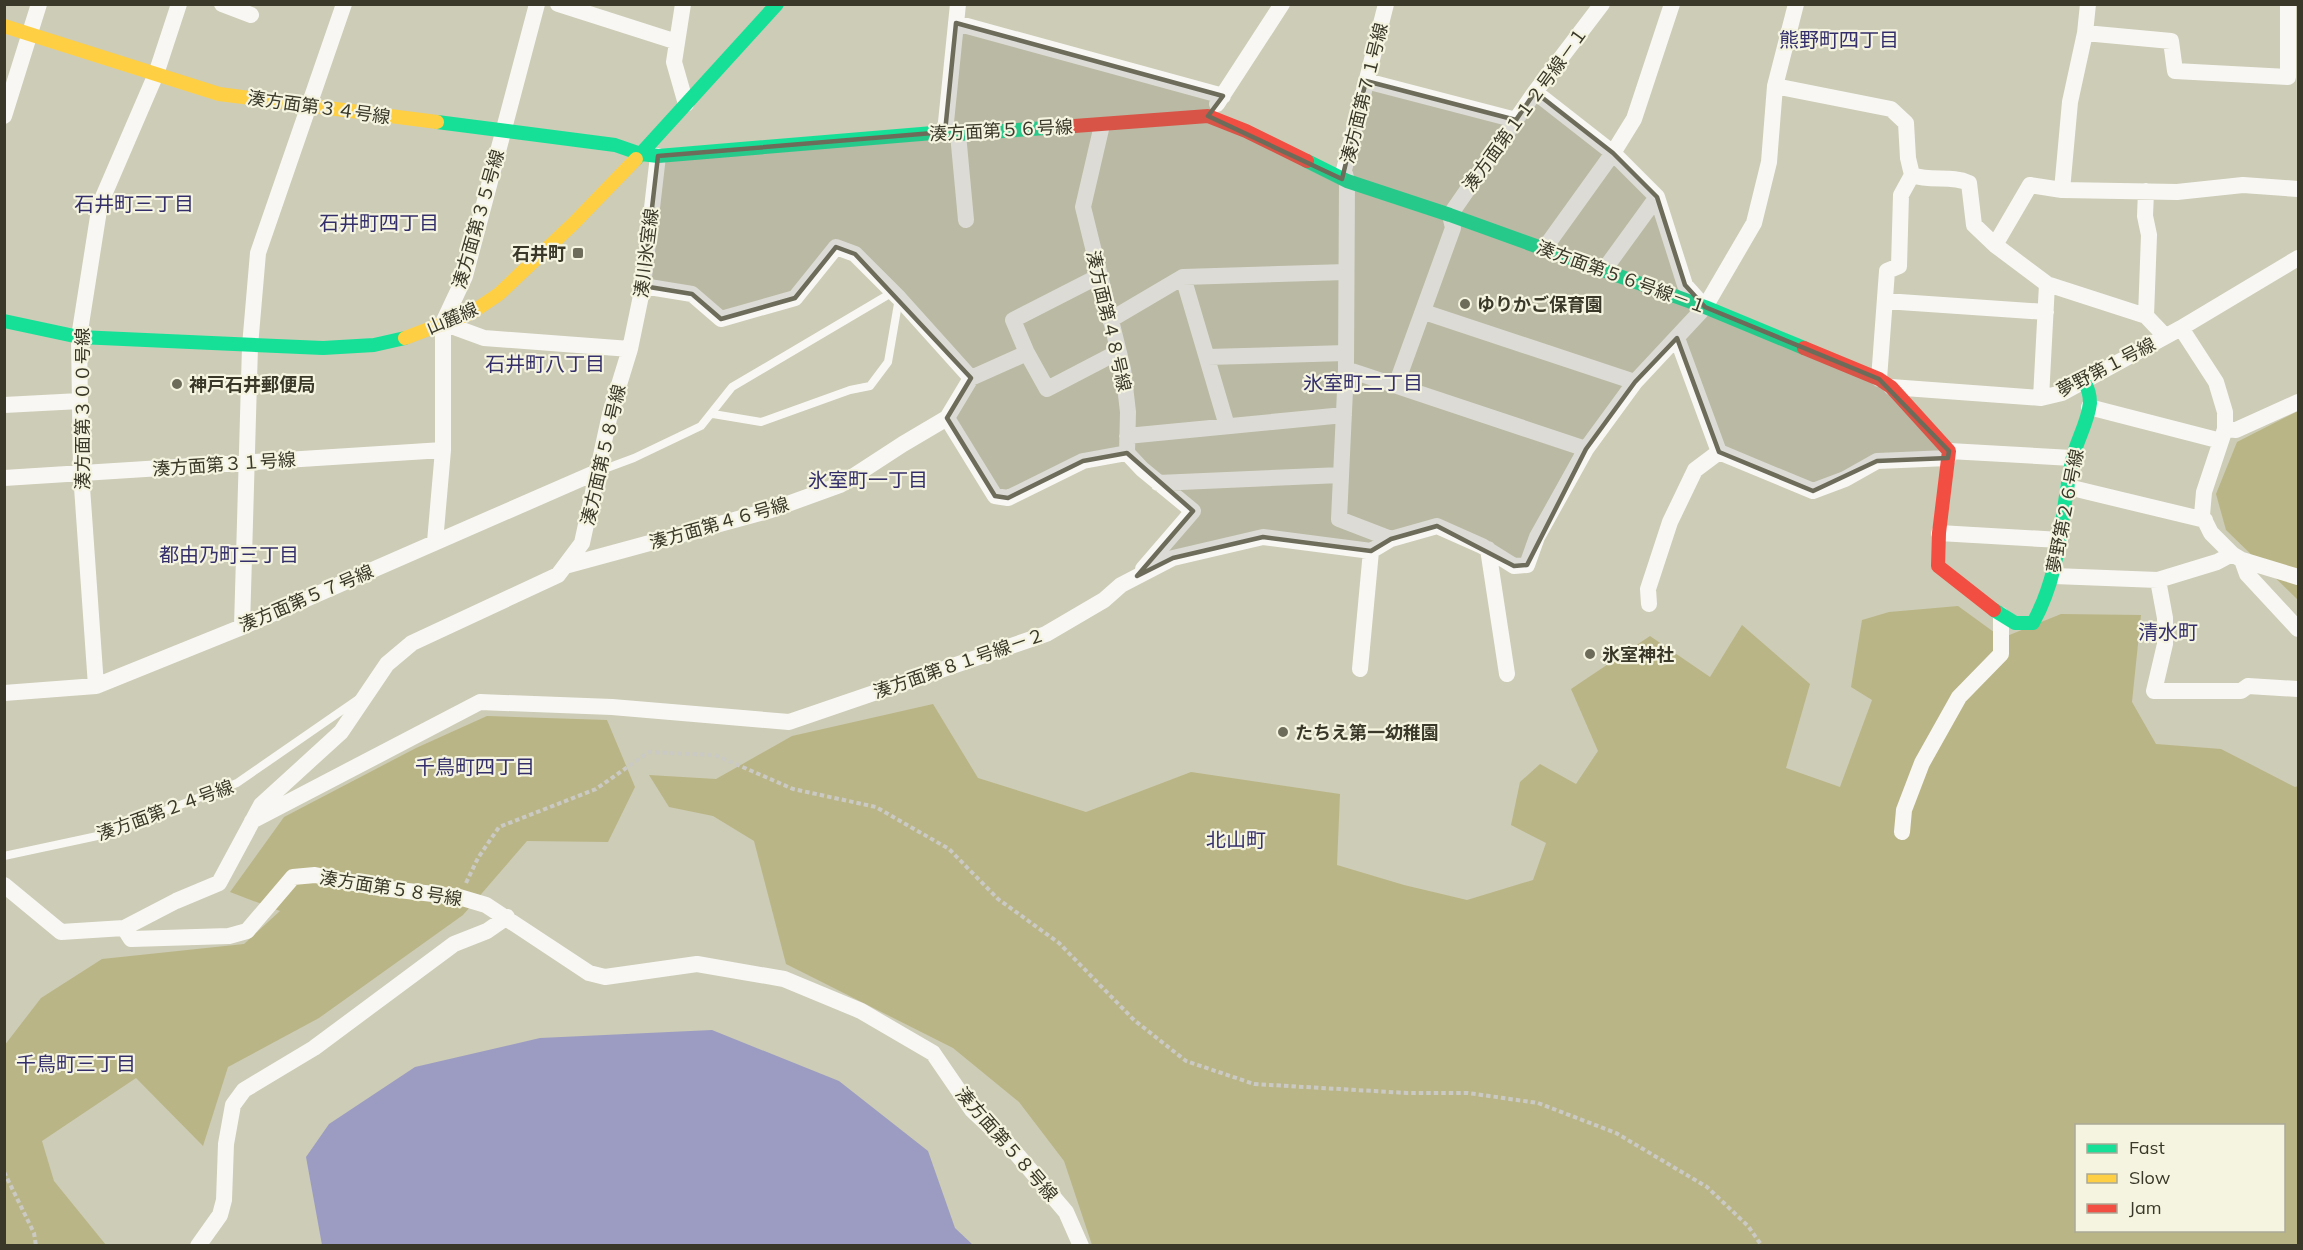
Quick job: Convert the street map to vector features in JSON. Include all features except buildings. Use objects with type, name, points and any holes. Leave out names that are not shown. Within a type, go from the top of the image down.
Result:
[{"type":"street","points":[[4,116],[39,4]]},
{"type":"street","name":"湊方面第３００号線","points":[[96,686],[81,473],[79,337],[100,204],[156,74],[179,4]]},
{"type":"street","points":[[222,4],[251,15]]},
{"type":"street","points":[[242,627],[250,346],[258,253],[344,4]]},
{"type":"street","name":"湊方面第３５号線","points":[[435,542],[443,450],[443,323],[465,276],[537,4]]},
{"type":"street","points":[[558,4],[678,42]]},
{"type":"street","points":[[683,4],[674,62],[686,105]]},
{"type":"street","name":"山麓線","points":[[4,321],[79,337],[323,348],[374,345],[402,339],[471,314],[499,294],[574,223],[686,105],[777,4]]},
{"type":"street","points":[[958,4],[952,133],[966,220]]},
{"type":"street","points":[[1208,116],[1282,4]]},
{"type":"street","name":"湊方面第７１号線","points":[[1386,4],[1344,170],[1347,181],[1346,361],[1339,519],[1390,539]]},
{"type":"street","name":"湊方面第１１２号線－１","points":[[1450,214],[1535,92],[1602,4]]},
{"type":"street","points":[[1544,249],[1613,153],[1634,119],[1672,4]]},
{"type":"street","points":[[1360,669],[1371,551],[1390,539],[1437,526],[1488,549],[1514,566],[1527,565],[1537,537],[1586,449],[1635,382],[1705,307],[1754,223],[1769,162],[1774,86],[1797,4]]},
{"type":"street","points":[[2062,190],[2070,102],[2085,33],[2088,4]]},
{"type":"street","points":[[2085,33],[2171,41],[2175,70],[2288,76],[2288,4]]},
{"type":"street","points":[[956,23],[1223,96]]},
{"type":"street","name":"湊方面第３４号線","points":[[4,26],[219,94],[615,145],[640,154]]},
{"type":"street","points":[[1366,81],[1515,120]]},
{"type":"street","points":[[1774,86],[1891,109],[1906,123],[1908,158],[1912,175],[1901,195],[1899,266],[1887,271],[1885,383],[1948,455],[1939,533],[1938,566],[2008,619],[2001,654],[1959,697],[1922,763],[1904,810],[1902,832]]},
{"type":"street","points":[[1535,92],[1613,153],[1657,197],[1685,285],[1705,307]]},
{"type":"street","name":"湊方面第５６号線","points":[[640,154],[658,156],[1208,116],[1246,131],[1347,181]]},
{"type":"street","name":"湊方面第４８号線","points":[[1102,125],[1083,207],[1123,369],[1128,412],[1127,453]]},
{"type":"street","name":"湊川氷室線","points":[[630,350],[643,286],[658,156]]},
{"type":"street","points":[[1912,175],[1924,179],[1962,180],[1969,183],[1974,225],[1995,245],[2047,284],[2146,316],[2165,336]]},
{"type":"street","name":"湊方面第５６号線－１","points":[[1347,181],[1450,214],[1705,307],[1885,383]]},
{"type":"street","points":[[1995,245],[2030,185],[2062,190],[2177,192],[2243,185],[2298,189]]},
{"type":"street","points":[[2146,191],[2145,216],[2149,235],[2146,316]]},
{"type":"street","points":[[1604,270],[1657,197]]},
{"type":"street","points":[[1396,385],[1453,228],[1450,214]]},
{"type":"street","points":[[643,286],[692,294],[721,318],[795,298],[836,248],[855,254],[896,295],[970,378],[1027,353]]},
{"type":"street","name":"夢野第１号線","points":[[1885,383],[2041,398],[2062,393],[2181,328],[2298,258]]},
{"type":"street","points":[[1110,320],[1183,277],[1346,272]]},
{"type":"street","points":[[1099,276],[1013,320],[1027,353],[1047,389],[1118,352]]},
{"type":"street","points":[[1183,277],[1227,426]]},
{"type":"street","points":[[2041,398],[2047,284]]},
{"type":"street","points":[[1885,301],[2046,312]]},
{"type":"street","points":[[1424,312],[1635,382]]},
{"type":"street","points":[[443,323],[484,338],[630,350]]},
{"type":"street","points":[[2181,328],[2216,382],[2225,412],[2223,435],[2204,492],[2202,515],[2211,533],[2237,557],[2247,574],[2298,629]]},
{"type":"street","points":[[1677,338],[1719,452],[1813,491],[1845,479],[1877,461],[1948,455],[2072,458]]},
{"type":"street","name":"湊方面第５８号線","points":[[630,350],[610,414],[582,543],[558,575],[411,643],[387,663],[341,732],[261,805],[219,883],[176,901],[124,928],[131,939],[229,936],[247,931],[293,877],[315,875],[373,887],[459,897],[486,905],[589,973],[605,977],[697,964],[784,979],[861,1011],[933,1053],[972,1110],[1009,1145],[1066,1212],[1081,1245]]},
{"type":"street","points":[[1207,357],[1346,361],[1396,385],[1586,449]]},
{"type":"street","name":"湊方面第４６号線","points":[[565,566],[771,510],[840,485],[947,418],[970,378]]},
{"type":"street","name":"夢野第２６号線","points":[[2008,619],[2033,623],[2043,608],[2054,576],[2072,458],[2089,407],[2089,388],[2084,381]]},
{"type":"street","points":[[4,405],[80,401]]},
{"type":"street","points":[[2089,407],[2223,435],[2298,402]]},
{"type":"street","points":[[1127,436],[1344,415]]},
{"type":"street","points":[[947,418],[995,496],[1008,498],[1083,461],[1127,453],[1158,483],[1193,511],[1137,576]]},
{"type":"street","name":"湊方面第３１号線","points":[[4,478],[443,450]]},
{"type":"street","points":[[1649,604],[1648,589],[1670,522],[1695,470],[1719,452]]},
{"type":"street","name":"湊方面第５７号線","points":[[4,693],[96,686],[242,627],[599,471]]},
{"type":"street","points":[[1158,483],[1341,475]]},
{"type":"street","points":[[2068,487],[2205,520]]},
{"type":"street","points":[[1939,533],[2060,540]]},
{"type":"street","name":"湊方面第８１号線－２","points":[[252,821],[480,702],[612,706],[789,722],[1046,634],[1104,600],[1121,585],[1173,558],[1263,537],[1371,551]]},
{"type":"street","points":[[1488,549],[1507,674]]},
{"type":"street","points":[[2054,576],[2158,580],[2237,557],[2298,577]]},
{"type":"street","points":[[2158,580],[2165,618],[2165,644],[2154,691],[2241,692],[2248,686],[2298,688]]},
{"type":"street","points":[[4,885],[60,932],[124,928]]},
{"type":"street","points":[[198,1245],[220,1215],[224,1200],[226,1144],[232,1105],[244,1090],[314,1048],[454,944],[487,931],[507,918]]},
{"type":"lane","points":[[712,414],[761,422],[850,390],[870,386],[888,363],[896,295]]},
{"type":"lane","points":[[599,471],[634,458],[700,426],[732,387],[896,295]]},
{"type":"lane","name":"湊方面第２４号線","points":[[4,856],[102,835],[237,783],[370,691]]},
{"type":"path","points":[[459,897],[478,858],[499,827],[596,789],[649,752],[715,755],[793,789],[876,807],[949,849],[998,899],[1059,943],[1134,1020],[1186,1061],[1254,1084],[1407,1093],[1468,1093],[1538,1103],[1616,1133],[1707,1187],[1748,1226],[1762,1245]]},
{"type":"path","points":[[4,1172],[34,1233],[36,1245]]},
{"type":"highlighted area","points":[[956,23],[1223,96],[1208,116],[1342,179],[1366,81],[1516,120],[1535,92],[1613,153],[1657,197],[1685,285],[1705,307],[1879,379],[1949,451],[1948,458],[1877,461],[1813,491],[1719,452],[1677,338],[1635,382],[1586,449],[1527,565],[1514,566],[1437,526],[1391,539],[1371,551],[1263,537],[1173,558],[1137,576],[1193,511],[1127,453],[1083,461],[1008,498],[995,496],[947,418],[971,378],[855,254],[836,247],[795,298],[721,319],[692,294],[643,286],[658,156],[945,132]]},
{"type":"shaded area","points":[[2298,411],[2298,600],[2226,530],[2216,494],[2237,442]]},
{"type":"shaded area","points":[[1958,606],[2002,638],[2061,614],[2141,615],[2132,702],[2156,744],[2221,749],[2295,787],[2298,786],[2298,1245],[1092,1245],[1064,1161],[1019,1102],[953,1048],[786,964],[754,841],[713,816],[669,807],[649,775],[716,779],[792,736],[933,704],[978,778],[1086,812],[1191,772],[1340,794],[1337,865],[1404,885],[1467,900],[1533,880],[1546,843],[1511,825],[1520,782],[1540,764],[1576,784],[1598,751],[1571,689],[1650,636],[1710,677],[1742,625],[1810,684],[1786,768],[1840,787],[1872,700],[1851,687],[1862,620],[1889,612]]},
{"type":"shaded area","points":[[487,716],[607,720],[635,787],[608,842],[527,841],[463,915],[319,1018],[228,1067],[203,1146],[136,1078],[42,1141],[54,1181],[106,1245],[5,1245],[4,1046],[41,998],[102,959],[244,944],[280,911],[230,892],[284,817],[416,748]]},
{"type":"water","points":[[712,1030],[839,1081],[928,1151],[955,1228],[973,1245],[322,1245],[306,1157],[329,1124],[415,1067],[540,1038]]},
{"type":"traffic: fast","points":[[636,159],[777,4]]},
{"type":"traffic: fast","points":[[437,122],[615,145],[641,154],[658,156],[945,132],[958,134],[1061,127]]},
{"type":"traffic: fast","points":[[1307,161],[1347,181],[1450,215],[1705,307],[1804,348]]},
{"type":"traffic: fast","points":[[4,321],[79,337],[323,348],[374,345],[405,338]]},
{"type":"traffic: fast","points":[[1994,610],[2015,623],[2033,623],[2043,603],[2059,544],[2072,461],[2089,410],[2090,397],[2084,381]]},
{"type":"traffic: slow","points":[[4,26],[219,94],[437,122]]},
{"type":"traffic: slow","points":[[405,338],[471,313],[499,294],[574,223],[636,159]]},
{"type":"traffic: jam","points":[[1061,127],[1208,116],[1246,131],[1307,161]]},
{"type":"traffic: jam","points":[[1804,348],[1879,379],[1891,387],[1949,451],[1939,533],[1938,566],[1994,610]]},
{"type":"place","name":"石井町","points":[[578,253]]},
{"type":"place","name":"ゆりかご保育園","points":[[1465,304]]},
{"type":"place","name":"神戸石井郵便局","points":[[177,384]]},
{"type":"place","name":"氷室神社","points":[[1590,654]]},
{"type":"place","name":"たちえ第一幼稚園","points":[[1283,732]]},
{"type":"district","name":"熊野町四丁目","points":[[1839,39]]},
{"type":"district","name":"石井町三丁目","points":[[134,203]]},
{"type":"district","name":"石井町四丁目","points":[[379,222]]},
{"type":"district","name":"石井町八丁目","points":[[545,363]]},
{"type":"district","name":"氷室町二丁目","points":[[1363,382]]},
{"type":"district","name":"氷室町一丁目","points":[[868,479]]},
{"type":"district","name":"都由乃町三丁目","points":[[229,554]]},
{"type":"district","name":"清水町","points":[[2168,631]]},
{"type":"district","name":"千鳥町四丁目","points":[[475,766]]},
{"type":"district","name":"北山町","points":[[1236,839]]},
{"type":"district","name":"千鳥町三丁目","points":[[76,1063]]}]
